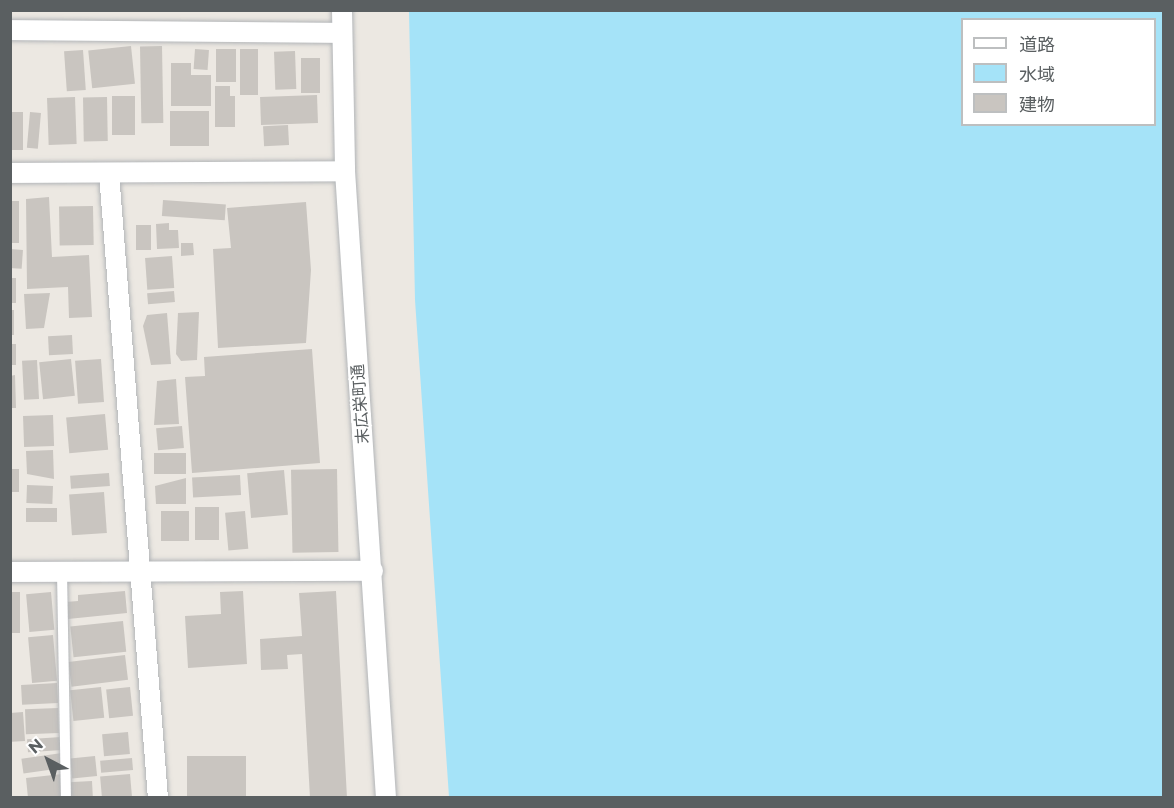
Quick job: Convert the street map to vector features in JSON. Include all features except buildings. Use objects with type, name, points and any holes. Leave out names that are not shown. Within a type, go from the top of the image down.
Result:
[{"type":"street","name":"末広栄町通","points":[[342,10],[345,171],[373,571],[386,798]]},
{"type":"street","points":[[10,30],[342,33]]},
{"type":"street","points":[[10,173],[345,171]]},
{"type":"street","points":[[109,173],[158,798]]},
{"type":"street","points":[[10,572],[373,571]]},
{"type":"lane","points":[[62,572],[66,798]]},
{"type":"water","points":[[409,11],[1163,11],[1163,797],[449,797],[415,300]]}]
